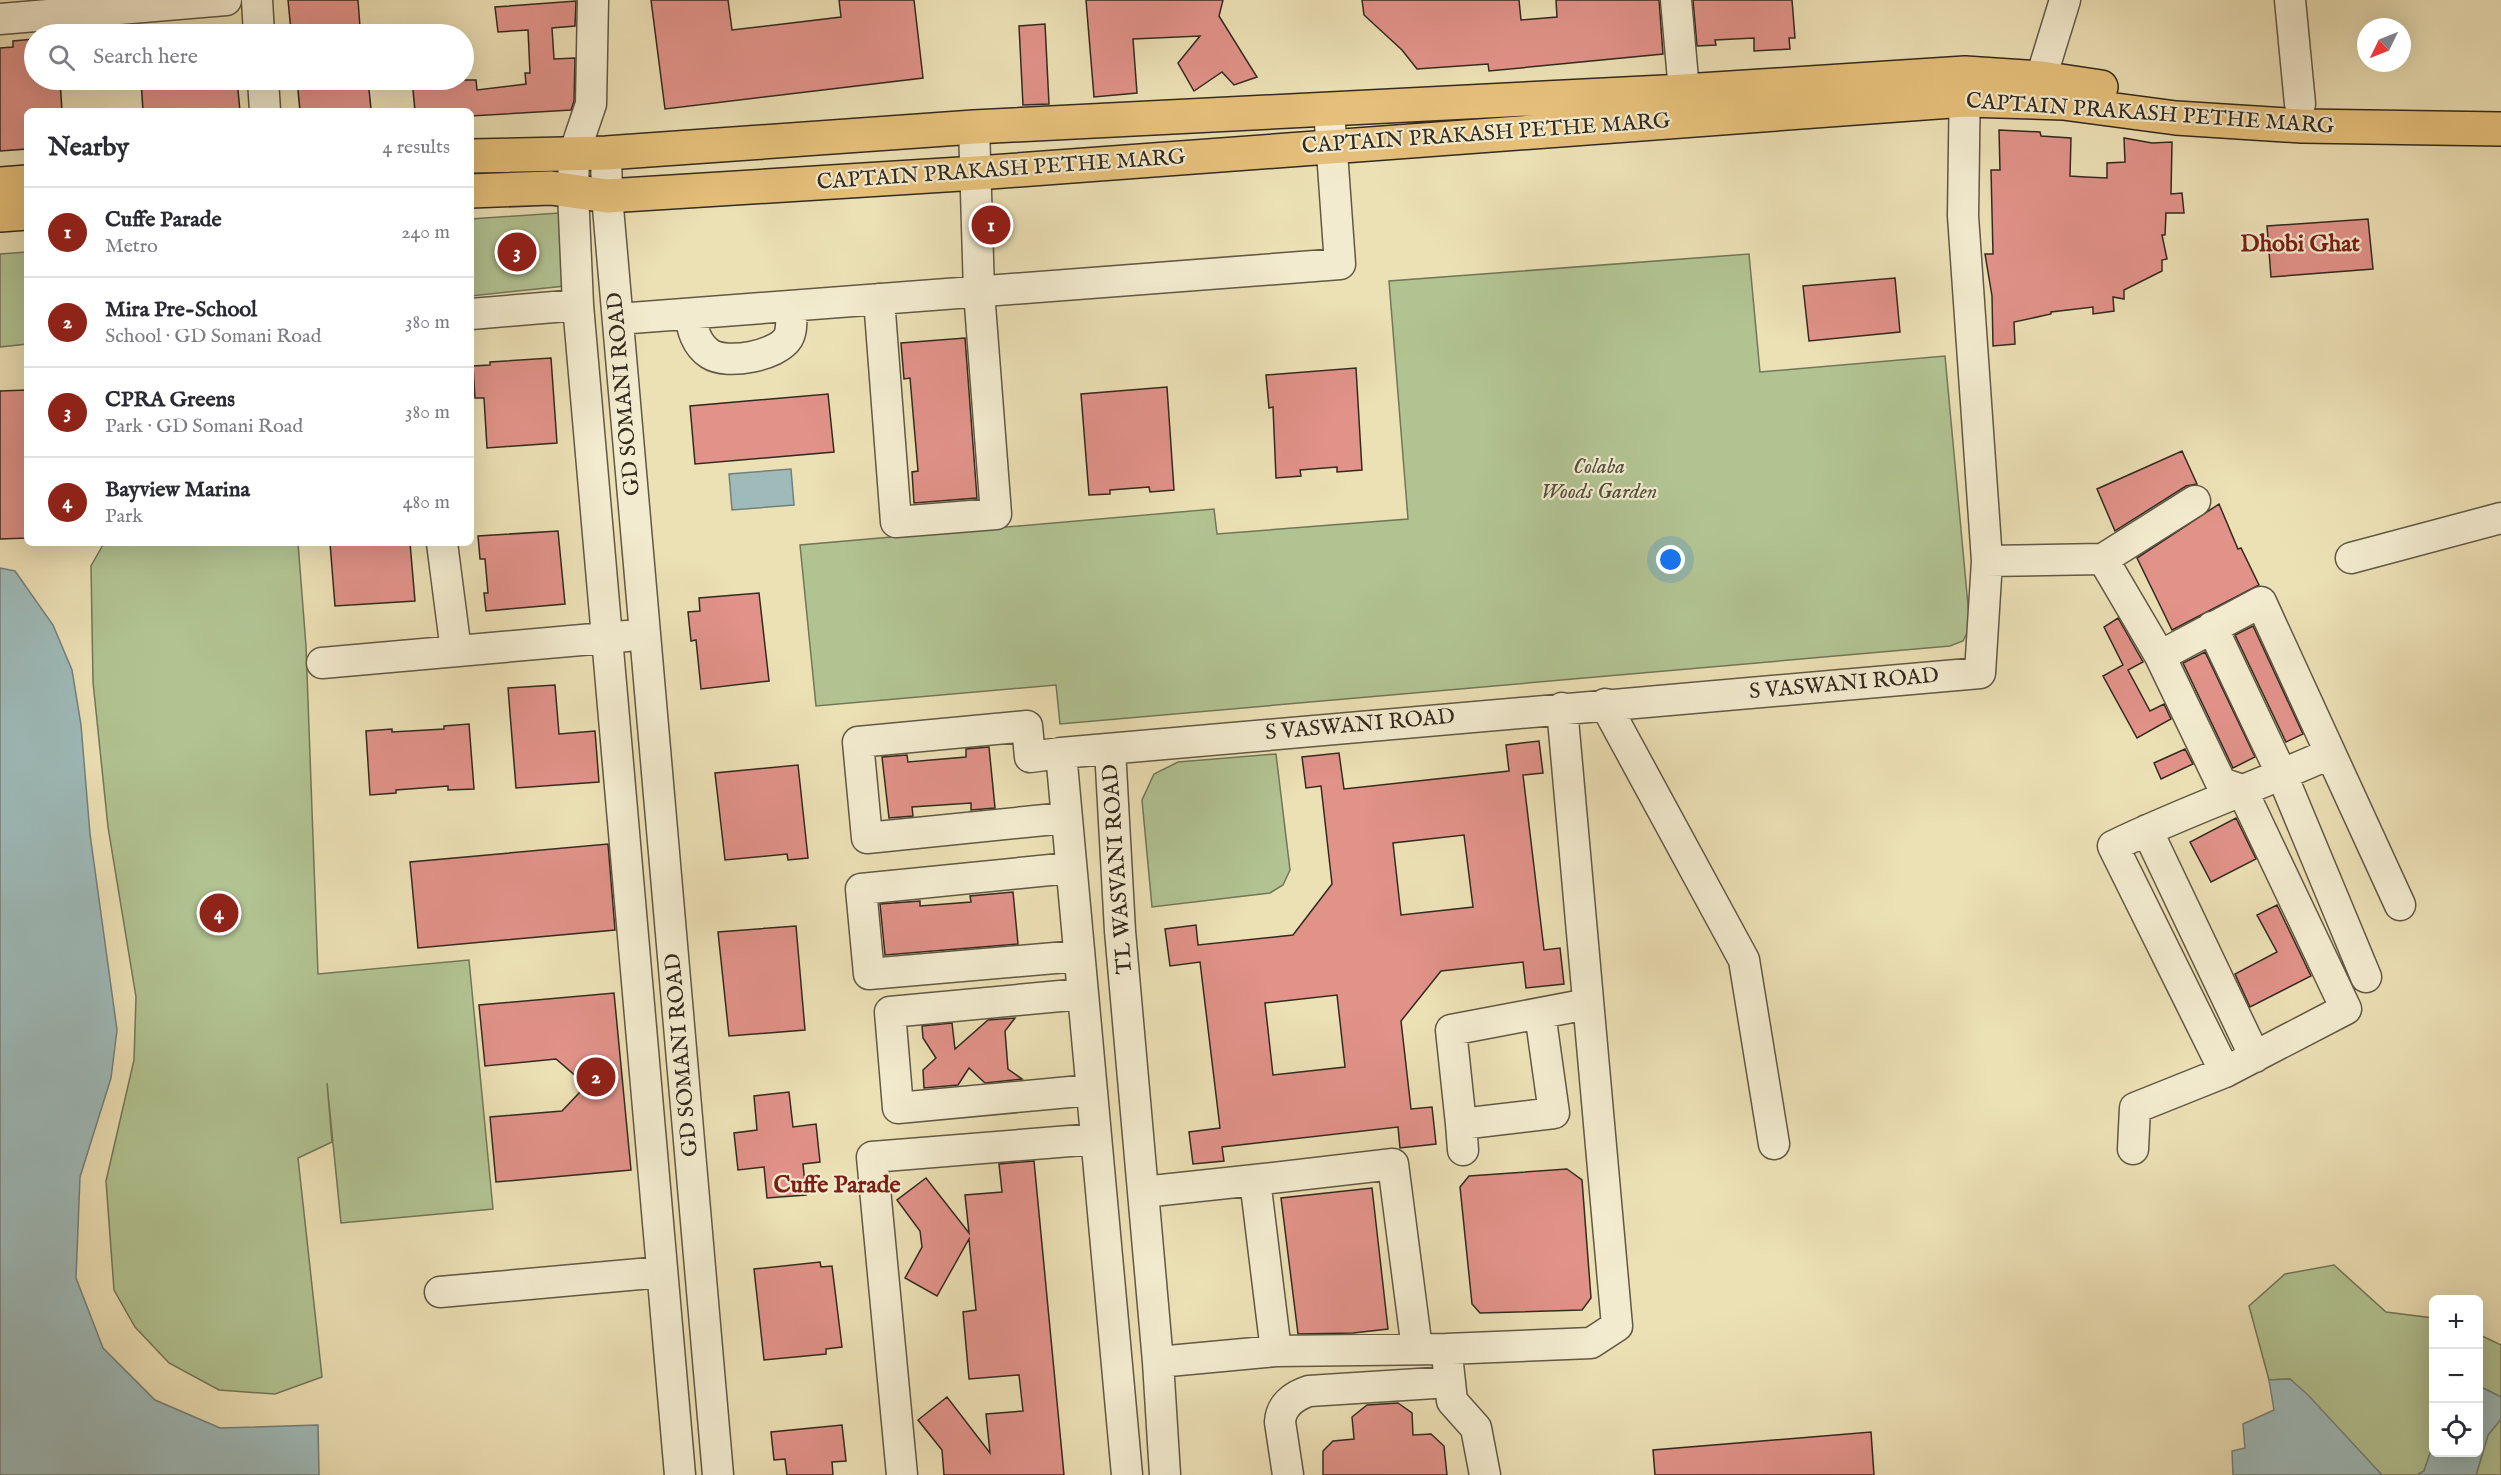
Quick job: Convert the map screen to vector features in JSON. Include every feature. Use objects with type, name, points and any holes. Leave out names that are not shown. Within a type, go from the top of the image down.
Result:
[{"type":"main road","name":"CAPTAIN PRAKASH PETHE MARG","points":[[474,191],[551,188],[607,196],[977,173],[1332,145],[2041,78],[2165,96],[2300,104],[2501,107]]},
{"type":"main road","name":"CAPTAIN PRAKASH PETHE MARG","points":[[474,156],[590,153],[974,127],[1684,91],[1965,86],[2063,103],[2176,118],[2302,126],[2501,129]]},
{"type":"main road","points":[[1168,118],[1197,156]]},
{"type":"main road","points":[[0,184],[24,182]]},
{"type":"main road","points":[[0,215],[24,213]]},
{"type":"street","points":[[0,19],[226,0]]},
{"type":"street","points":[[256,0],[258,24]]},
{"type":"street","points":[[590,153],[593,0]]},
{"type":"street","points":[[1676,0],[1684,91]]},
{"type":"street","points":[[2041,78],[2065,0]]},
{"type":"street","points":[[2289,0],[2300,104]]},
{"type":"street","name":"S VASWANI ROAD","points":[[1110,749],[1980,673],[1987,561],[1963,216],[1965,86]]},
{"type":"street","points":[[264,90],[265,108]]},
{"type":"street","points":[[618,319],[1340,264],[1329,110]]},
{"type":"street","points":[[879,299],[896,522],[996,514],[979,292],[974,127]]},
{"type":"street","name":"GD SOMANI ROAD","points":[[590,153],[573,192],[578,305],[607,637],[657,1272],[680,1475]]},
{"type":"street","name":"GD SOMANI ROAD","points":[[590,153],[607,196],[718,1475]]},
{"type":"street","points":[[474,314],[578,305]]},
{"type":"street","points":[[690,314],[692,329],[703,348],[720,358],[736,358],[768,352],[781,346],[789,337],[792,324],[790,306]]},
{"type":"street","points":[[1987,561],[2103,559],[2195,501]]},
{"type":"street","points":[[2351,558],[2501,518]]},
{"type":"street","points":[[442,546],[456,651]]},
{"type":"street","points":[[2103,559],[2160,656],[2221,783],[2242,790],[2346,1009],[2225,1072],[2135,1108],[2133,1149]]},
{"type":"street","points":[[2160,656],[2261,602],[2400,905]]},
{"type":"street","points":[[2212,627],[2282,775],[2366,977]]},
{"type":"street","points":[[322,663],[645,634]]},
{"type":"street","points":[[1605,704],[1744,960],[1774,1144]]},
{"type":"street","points":[[1158,1362],[1276,1351],[1431,1349],[1591,1343],[1617,1326],[1562,708]]},
{"type":"street","points":[[1060,753],[1030,757],[1027,726],[858,742],[867,838],[1065,818]]},
{"type":"street","name":"TL WASVANI ROAD","points":[[1127,1475],[1060,753],[1110,749],[1120,931],[1158,1362],[1165,1475]]},
{"type":"street","points":[[2225,1072],[2113,846],[2329,754]]},
{"type":"street","points":[[2147,830],[2255,1057]]},
{"type":"street","points":[[1070,868],[861,889],[869,974],[1078,956]]},
{"type":"street","points":[[1082,994],[890,1012],[898,1108],[1091,1090]]},
{"type":"street","points":[[1540,1013],[1554,1113],[1462,1137],[1451,1030],[1540,1013],[1588,1004]]},
{"type":"street","points":[[902,1475],[872,1157],[1095,1139]]},
{"type":"street","points":[[1143,1192],[1393,1164],[1431,1349],[1450,1382],[1452,1401],[1476,1428],[1485,1475]]},
{"type":"street","points":[[1256,1179],[1276,1351]]},
{"type":"street","points":[[440,1292],[657,1272]]},
{"type":"street","points":[[1288,1475],[1280,1422],[1281,1414],[1294,1396],[1309,1391],[1450,1382]]},
{"type":"green space","points":[[559,213],[565,286],[474,296],[474,219]]},
{"type":"green space","points":[[24,252],[24,344],[0,347],[0,254]]},
{"type":"green space","name":"Colaba Woods Garden","points":[[1749,254],[1760,372],[1945,356],[1970,627],[1963,641],[1950,646],[1060,724],[1056,685],[816,706],[800,545],[1214,509],[1217,534],[1408,519],[1389,281]]},
{"type":"green space","points":[[102,546],[298,546],[306,646],[318,974],[469,960],[493,1209],[341,1223],[327,1083],[332,1142],[298,1158],[322,1377],[275,1394],[219,1390],[169,1363],[135,1327],[114,1290],[106,1181],[134,1060],[136,997],[108,827],[93,682],[91,566]]},
{"type":"green space","points":[[1276,754],[1290,870],[1283,885],[1270,893],[1152,907],[1142,800],[1154,774],[1178,762]]},
{"type":"green space","points":[[2334,1265],[2386,1312],[2429,1317],[2429,1457],[2424,1471],[2417,1475],[2382,1475],[2290,1379],[2269,1380],[2249,1306],[2285,1274]]},
{"type":"green space","points":[[2483,1336],[2501,1345],[2501,1397],[2483,1388]]},
{"type":"green space","points":[[2501,1419],[2501,1475],[2476,1475],[2488,1435]]},
{"type":"water","points":[[791,469],[794,505],[732,510],[729,474]]},
{"type":"water","points":[[0,568],[15,571],[53,625],[72,670],[81,725],[90,834],[117,1030],[111,1078],[80,1177],[76,1278],[103,1348],[155,1400],[220,1428],[318,1425],[319,1475],[0,1475]]},
{"type":"water","points":[[2290,1379],[2308,1395],[2382,1475],[2233,1475],[2232,1451],[2245,1448],[2243,1424],[2274,1410],[2269,1380]]},
{"type":"water","points":[[2483,1388],[2501,1397],[2501,1419],[2488,1435],[2483,1452]]},
{"type":"water","points":[[2429,1457],[2481,1457],[2476,1475],[2417,1475],[2424,1471]]},
{"type":"building","points":[[288,0],[358,0],[360,24],[290,24]]},
{"type":"building","points":[[651,0],[728,0],[732,30],[841,17],[839,0],[914,0],[923,78],[665,109]]},
{"type":"building","points":[[1086,0],[1223,0],[1219,16],[1257,77],[1234,85],[1222,72],[1194,91],[1178,63],[1200,36],[1133,39],[1137,93],[1094,97]]},
{"type":"building","points":[[1362,0],[1519,0],[1521,20],[1557,17],[1556,0],[1659,0],[1663,54],[1489,71],[1488,64],[1417,69],[1402,50],[1364,15]]},
{"type":"building","points":[[1693,0],[1792,0],[1795,38],[1789,38],[1790,49],[1754,51],[1754,38],[1715,40],[1716,45],[1697,46]]},
{"type":"building","points":[[576,1],[575,26],[552,28],[554,59],[575,58],[574,101],[571,110],[474,116],[474,108],[415,108],[413,90],[474,90],[474,80],[476,80],[477,90],[526,84],[525,73],[530,73],[528,30],[498,32],[495,7]]},
{"type":"building","points":[[1045,24],[1049,104],[1023,105],[1019,26]]},
{"type":"building","points":[[24,40],[24,90],[61,90],[62,108],[24,108],[24,149],[0,151],[0,48],[13,47],[13,41]]},
{"type":"building","points":[[142,90],[238,90],[240,108],[143,108]]},
{"type":"building","points":[[298,90],[369,90],[371,108],[300,108]]},
{"type":"building","points":[[1999,130],[2040,132],[2041,136],[2071,138],[2070,176],[2107,178],[2107,163],[2125,162],[2124,138],[2152,143],[2172,142],[2171,194],[2182,193],[2184,213],[2166,213],[2165,235],[2162,235],[2167,259],[2162,260],[2162,271],[2124,290],[2124,299],[2113,297],[2114,311],[2093,314],[2093,307],[2051,312],[2051,314],[2014,322],[2015,344],[1993,346],[1992,296],[1985,254],[1993,254],[1991,170],[2000,170]]},
{"type":"building","points":[[2368,219],[2373,269],[2271,277],[2267,226]]},
{"type":"building","points":[[1895,278],[1900,332],[1809,341],[1803,286]]},
{"type":"building","points":[[965,338],[977,498],[914,503],[912,472],[918,471],[910,378],[904,379],[901,343]]},
{"type":"building","points":[[551,358],[557,443],[487,448],[484,398],[475,398],[474,366],[490,365],[490,362]]},
{"type":"building","points":[[1356,368],[1362,470],[1337,472],[1337,467],[1300,470],[1301,476],[1276,478],[1273,407],[1269,408],[1266,375]]},
{"type":"building","points":[[1167,387],[1174,490],[1150,492],[1149,487],[1110,490],[1110,494],[1089,495],[1081,394]]},
{"type":"building","points":[[24,390],[24,538],[0,539],[0,391]]},
{"type":"building","points":[[828,394],[834,452],[695,464],[690,406]]},
{"type":"building","points":[[2182,451],[2197,484],[2186,486],[2115,531],[2097,489]]},
{"type":"building","points":[[2219,504],[2238,549],[2241,548],[2259,585],[2172,630],[2137,558]]},
{"type":"building","points":[[558,531],[565,604],[486,611],[484,593],[488,593],[485,559],[480,559],[478,536]]},
{"type":"building","points":[[330,546],[410,546],[415,601],[335,606]]},
{"type":"building","points":[[759,593],[769,681],[701,689],[696,640],[691,641],[688,612],[700,611],[699,598]]},
{"type":"building","points":[[2118,618],[2143,662],[2128,670],[2150,711],[2164,704],[2171,719],[2137,738],[2103,676],[2123,665],[2104,627]]},
{"type":"building","points":[[2253,626],[2303,734],[2286,742],[2235,635]]},
{"type":"building","points":[[2205,652],[2255,757],[2233,768],[2183,663]]},
{"type":"building","points":[[555,685],[559,734],[595,731],[599,782],[516,788],[508,688]]},
{"type":"building","points":[[469,724],[474,789],[448,790],[448,786],[396,790],[396,793],[370,795],[366,731],[444,729],[444,726]]},
{"type":"building","points":[[1539,741],[1543,773],[1523,775],[1544,950],[1560,948],[1564,984],[1526,988],[1523,962],[1441,971],[1401,1021],[1411,1109],[1432,1107],[1436,1144],[1400,1148],[1398,1127],[1222,1147],[1224,1161],[1193,1164],[1189,1132],[1220,1128],[1200,962],[1170,966],[1165,929],[1196,925],[1198,945],[1293,935],[1332,884],[1321,786],[1306,788],[1302,757],[1339,753],[1344,789],[1509,771],[1506,745]],"holes":[[[1464,835],[1473,907],[1401,915],[1393,843]],[[1337,995],[1345,1067],[1273,1075],[1265,1003]]]},
{"type":"building","points":[[989,747],[995,808],[971,810],[971,803],[912,807],[913,816],[889,818],[882,757],[907,755],[908,762],[966,757],[966,749]]},
{"type":"building","points":[[2185,749],[2193,764],[2161,779],[2154,763]]},
{"type":"building","points":[[798,765],[808,858],[788,860],[787,854],[725,860],[715,773]]},
{"type":"building","points":[[2236,818],[2256,859],[2211,882],[2190,842]]},
{"type":"building","points":[[608,844],[615,930],[418,948],[410,862]]},
{"type":"building","points":[[1013,892],[1018,944],[885,955],[880,904],[920,901],[920,906],[971,902],[970,896]]},
{"type":"building","points":[[2277,905],[2311,976],[2250,1007],[2235,974],[2277,952],[2257,915]]},
{"type":"building","points":[[796,926],[805,1030],[729,1036],[718,932]]},
{"type":"building","points":[[614,993],[631,1170],[496,1182],[490,1117],[562,1111],[580,1092],[578,1078],[556,1059],[485,1066],[479,1005]]},
{"type":"building","points":[[1015,1018],[1005,1031],[1008,1069],[1022,1079],[985,1083],[969,1068],[958,1085],[924,1088],[923,1070],[936,1058],[923,1038],[922,1026],[952,1023],[955,1049],[988,1020]]},
{"type":"building","points":[[789,1092],[793,1127],[816,1124],[820,1162],[803,1164],[806,1195],[767,1198],[764,1167],[738,1170],[734,1133],[757,1130],[754,1096]]},
{"type":"building","points":[[1034,1161],[1064,1475],[944,1475],[942,1450],[918,1420],[947,1397],[990,1453],[986,1414],[1023,1411],[1019,1375],[969,1379],[963,1312],[976,1310],[969,1239],[937,1296],[905,1278],[922,1247],[920,1231],[897,1200],[926,1178],[969,1233],[965,1195],[1002,1192],[999,1164]]},
{"type":"building","points":[[1567,1169],[1582,1180],[1591,1298],[1582,1310],[1480,1313],[1472,1304],[1460,1187],[1469,1176]]},
{"type":"building","points":[[1372,1188],[1388,1329],[1353,1333],[1298,1334],[1281,1198]]},
{"type":"building","points":[[820,1262],[821,1267],[832,1266],[842,1347],[826,1349],[826,1354],[764,1360],[754,1269]]},
{"type":"building","points":[[1398,1403],[1412,1413],[1413,1435],[1431,1434],[1444,1446],[1447,1475],[1323,1475],[1323,1451],[1333,1441],[1354,1439],[1352,1417],[1367,1405]]},
{"type":"building","points":[[842,1425],[846,1461],[832,1462],[833,1475],[787,1475],[785,1459],[774,1460],[771,1432]]},
{"type":"building","points":[[1871,1432],[1874,1475],[1655,1475],[1653,1450]]},
{"type":"place","name":"Cuffe Parade","points":[[991,225]]},
{"type":"place","name":"CPRA Greens","points":[[517,252]]},
{"type":"place","name":"Bayview Marina","points":[[219,913]]},
{"type":"place","name":"Mira Pre-School","points":[[596,1077]]},
{"type":"district","name":"Dhobi Ghat","points":[[2300,244]]},
{"type":"district","name":"Cuffe Parade","points":[[837,1185]]}]
